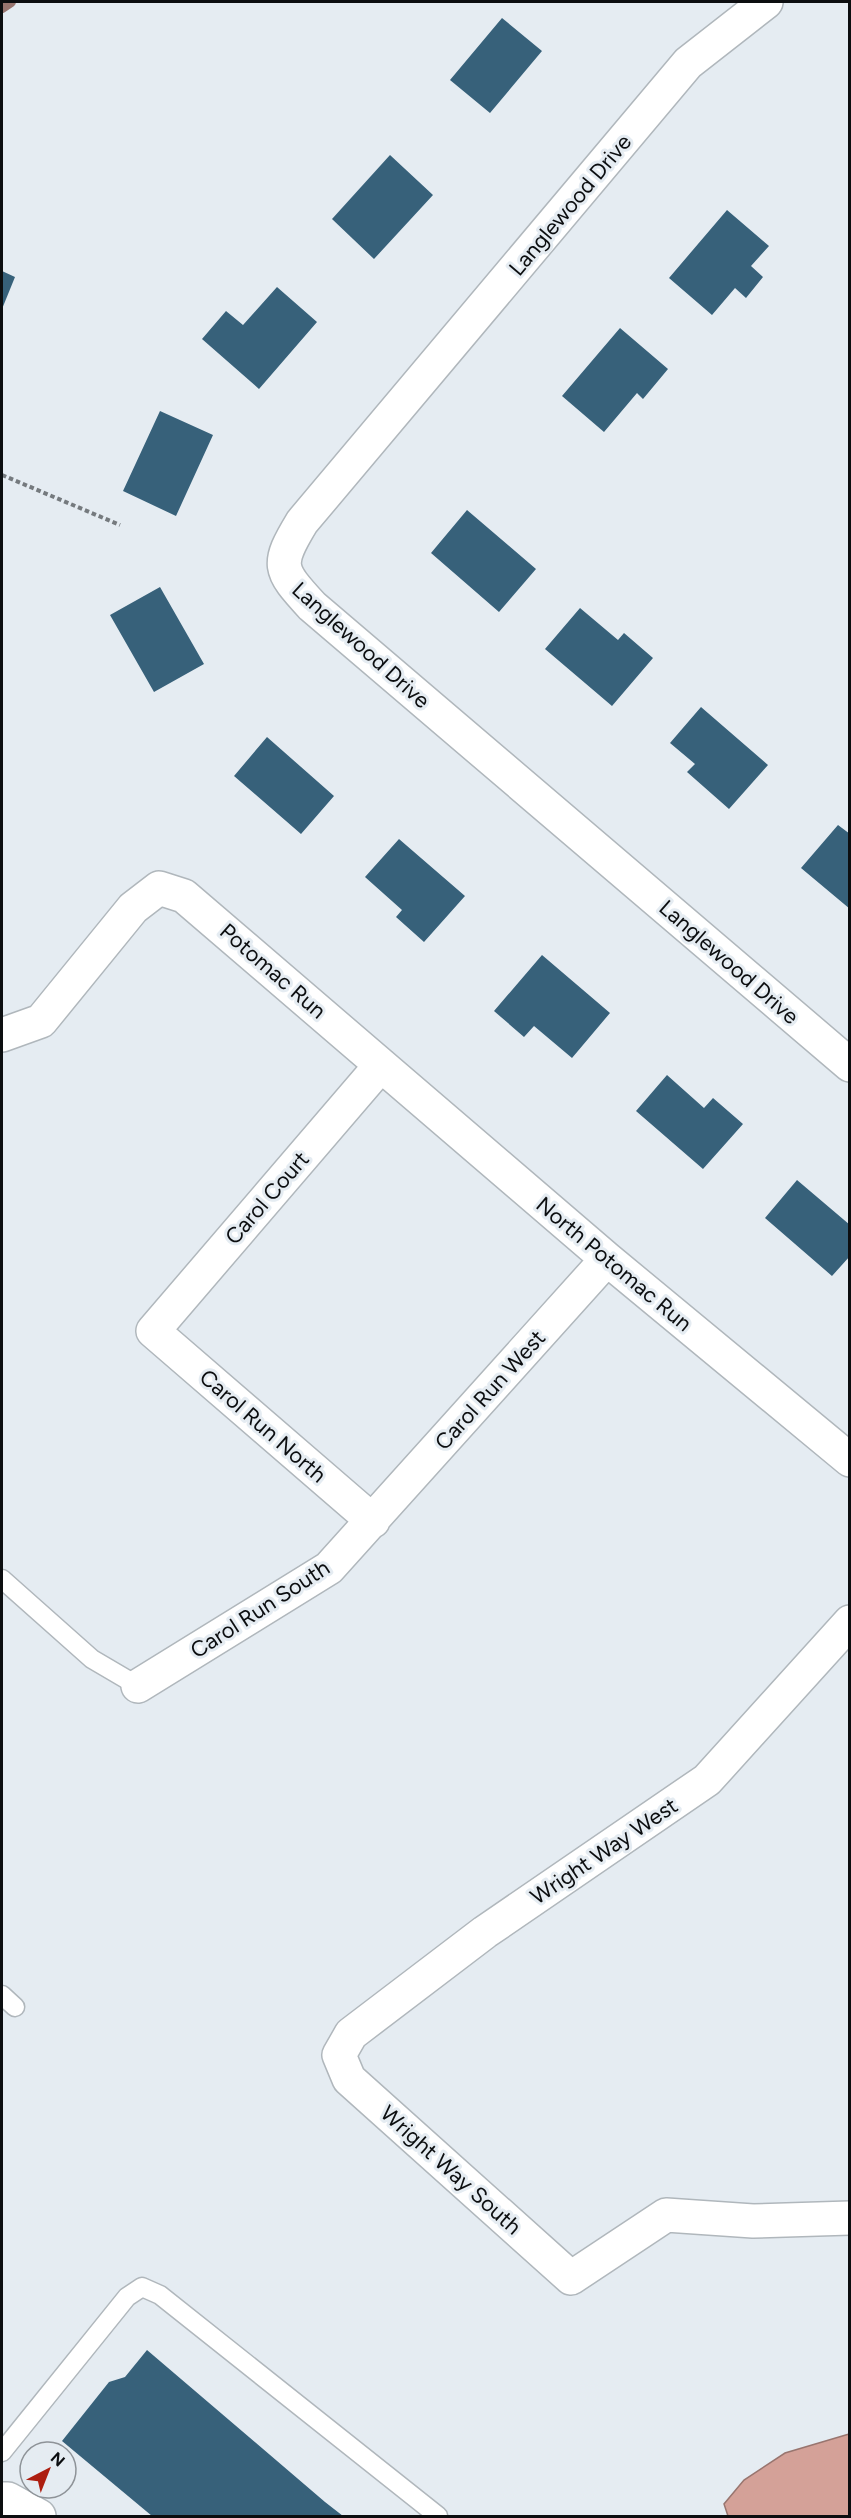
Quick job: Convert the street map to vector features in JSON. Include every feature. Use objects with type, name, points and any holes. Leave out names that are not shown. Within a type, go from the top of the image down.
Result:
[{"type":"street","name":"Langlewood Drive","points":[[766,2],[688,63],[302,522],[286,548],[283,562],[289,581],[312,606],[849,1065]]},
{"type":"street","name":"Potomac Run","points":[[2,1035],[41,1021],[133,908],[159,888],[184,896],[381,1065]]},
{"type":"street","name":"North Potomac Run","points":[[381,1065],[607,1259],[849,1460]]},
{"type":"street","name":"Carol Court","points":[[153,1331],[381,1065]]},
{"type":"street","name":"Carol Run West","points":[[373,1521],[607,1259]]},
{"type":"street","name":"Carol Run North","points":[[153,1331],[373,1521]]},
{"type":"street","name":"Carol Run South","points":[[138,1686],[329,1568],[373,1521]]},
{"type":"street","name":"Wright Way West","points":[[339,2055],[351,2034],[485,1932],[707,1780],[849,1622]]},
{"type":"street","name":"Wright Way South","points":[[339,2055],[349,2079],[572,2278],[666,2215],[753,2221],[849,2218]]},
{"type":"street","points":[[2,2499],[8,2499],[39,2517]]},
{"type":"lane","points":[[2,1580],[92,1659],[138,1686]]},
{"type":"lane","points":[[2,2452],[127,2297],[142,2287],[160,2295],[438,2517]]},
{"type":"path","points":[[2,476],[120,525]]},
{"type":"shaded area","points":[[849,2434],[849,2516],[728,2516],[724,2504],[744,2480],[785,2453]]},
{"type":"building","points":[[502,18],[542,51],[490,113],[450,80]]},
{"type":"building","points":[[390,155],[433,195],[374,259],[332,219]]},
{"type":"building","points":[[727,210],[769,246],[751,266],[763,277],[746,298],[735,288],[712,315],[669,278]]},
{"type":"building","points":[[2,271],[15,277],[2,309]]},
{"type":"building","points":[[277,287],[317,322],[259,389],[202,339],[226,311],[243,325]]},
{"type":"building","points":[[620,328],[668,369],[643,399],[637,393],[604,432],[562,396]]},
{"type":"building","points":[[160,411],[213,435],[176,516],[123,491]]},
{"type":"building","points":[[467,510],[536,569],[499,612],[431,553]]},
{"type":"building","points":[[160,587],[204,664],[154,692],[110,615]]},
{"type":"building","points":[[580,608],[618,640],[624,633],[653,658],[612,706],[545,649]]},
{"type":"building","points":[[701,707],[768,765],[729,809],[687,772],[695,764],[670,743]]},
{"type":"building","points":[[267,737],[334,796],[301,834],[234,776]]},
{"type":"building","points":[[838,825],[850,834],[850,909],[801,868]]},
{"type":"building","points":[[399,839],[465,896],[424,942],[396,917],[402,910],[365,877]]},
{"type":"building","points":[[542,955],[610,1013],[572,1058],[534,1026],[524,1037],[494,1011]]},
{"type":"building","points":[[667,1075],[704,1108],[713,1098],[743,1124],[703,1169],[636,1111]]},
{"type":"building","points":[[797,1180],[850,1225],[850,1256],[832,1276],[765,1218]]},
{"type":"building","points":[[147,2350],[343,2516],[152,2516],[78,2454],[78,2440],[63,2440],[109,2382],[125,2377]]},
{"type":"waterway","points":[[2,8],[11,2]]}]
